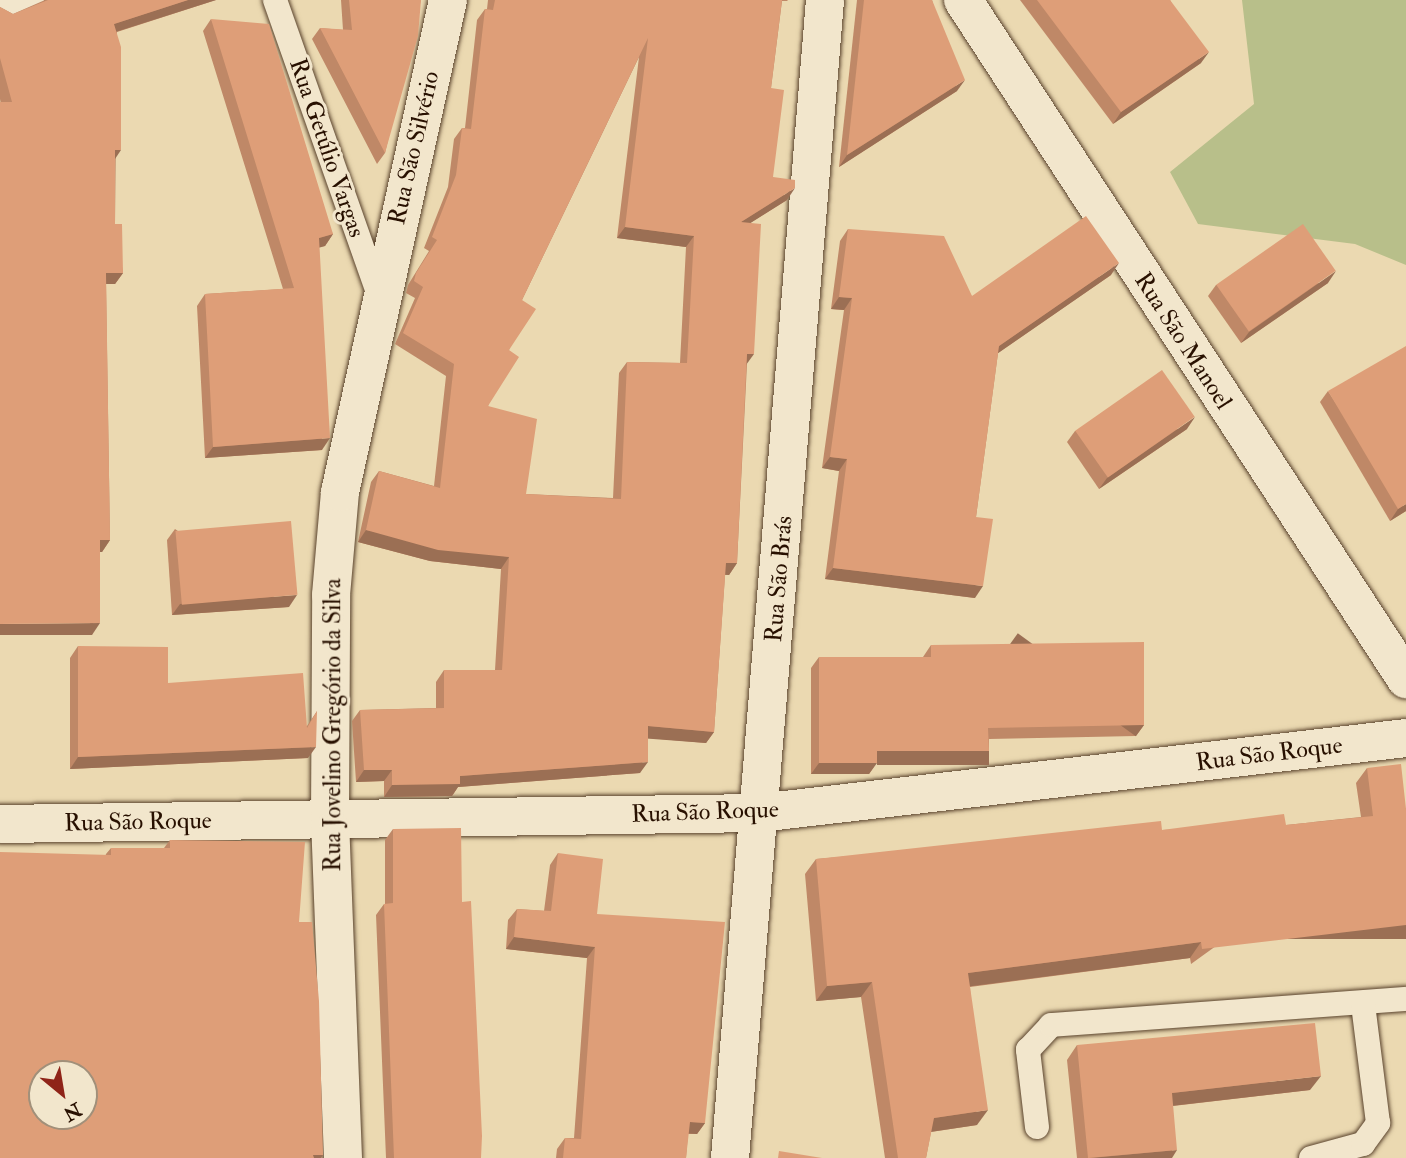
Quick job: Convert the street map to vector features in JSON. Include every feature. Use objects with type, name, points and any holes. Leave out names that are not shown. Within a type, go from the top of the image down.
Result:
[{"type":"street","name":"Rua São Silvério","points":[[379,295],[448,0]]},
{"type":"street","name":"Rua São Brás","points":[[730,1158],[825,0]]},
{"type":"street","name":"Rua São Manoel","points":[[963,0],[1406,679]]},
{"type":"street","name":"Rua Jovelino Gregório da Silva","points":[[343,1158],[330,819],[331,595],[340,492],[379,295]]},
{"type":"street","name":"Rua São Roque","points":[[0,824],[759,813],[1406,738]]},
{"type":"lane","points":[[0,11],[32,0]]},
{"type":"lane","name":"Rua Getúlio Vargas","points":[[275,0],[379,295]]},
{"type":"lane","points":[[1037,1127],[1028,1050],[1051,1025],[1363,1005],[1406,999]]},
{"type":"lane","points":[[1311,1158],[1363,1144],[1377,1123],[1363,1005]]},
{"type":"green space","points":[[1242,0],[1406,0],[1406,265],[1355,244],[1198,224],[1170,172],[1254,104]]},
{"type":"building","points":[[48,0],[188,0],[114,24],[121,47],[121,150],[115,150],[115,224],[122,224],[123,273],[106,273],[110,540],[100,540],[100,623],[0,624],[0,102],[12,102],[0,58],[0,7],[13,14]]},
{"type":"building","points":[[349,0],[421,0],[418,36],[385,153],[320,28],[352,30]]},
{"type":"building","points":[[495,0],[782,0],[771,88],[784,90],[773,177],[795,180],[795,188],[741,222],[761,224],[754,354],[747,354],[737,563],[726,563],[714,732],[648,726],[648,762],[460,776],[460,784],[392,785],[392,770],[364,770],[360,710],[444,708],[444,670],[502,670],[509,557],[438,550],[366,530],[379,471],[440,488],[454,364],[403,333],[423,287],[414,281],[416,273],[437,240],[432,237],[456,175],[462,128],[471,129],[485,9],[493,10]],"holes":[[[648,38],[625,227],[694,236],[687,363],[627,362],[621,499],[526,494],[537,419],[488,406],[519,357],[509,350],[536,309],[522,300]]]},
{"type":"building","points":[[864,0],[932,0],[965,80],[847,155]]},
{"type":"building","points":[[1037,0],[1170,0],[1209,52],[1121,112]]},
{"type":"building","points":[[211,19],[269,24],[333,234],[319,238],[330,438],[213,447],[205,294],[294,288]]},
{"type":"building","points":[[1086,216],[1119,263],[999,346],[976,517],[993,519],[983,586],[833,568],[847,459],[830,457],[852,298],[839,297],[848,229],[944,236],[972,296]]},
{"type":"building","points":[[1303,224],[1336,271],[1249,331],[1216,285]]},
{"type":"building","points":[[1406,346],[1406,504],[1398,509],[1328,391]]},
{"type":"building","points":[[1162,370],[1195,417],[1108,477],[1075,431]]},
{"type":"building","points":[[291,521],[297,595],[182,605],[175,531]]},
{"type":"building","points":[[1144,642],[1144,725],[988,728],[989,751],[877,751],[877,763],[819,763],[819,657],[931,657],[931,645]]},
{"type":"building","points":[[78,646],[168,647],[168,683],[303,673],[307,728],[317,711],[316,747],[78,757]]},
{"type":"building","points":[[1401,764],[1406,809],[1406,925],[1202,949],[1201,942],[968,973],[988,1110],[934,1118],[926,1158],[898,1158],[872,982],[827,986],[816,859],[1161,821],[1162,830],[1284,814],[1286,825],[1373,816],[1367,768]]},
{"type":"building","points":[[461,828],[462,902],[471,901],[481,1158],[394,1158],[384,904],[393,903],[393,829]]},
{"type":"building","points":[[170,840],[305,842],[299,922],[312,922],[319,1001],[323,1155],[313,1155],[314,1158],[0,1158],[0,852],[111,855],[111,848],[170,848]]},
{"type":"building","points":[[558,853],[603,859],[597,914],[725,922],[705,1123],[690,1122],[686,1158],[563,1158],[565,1138],[581,1139],[595,947],[514,937],[517,909],[551,911]]},
{"type":"building","points":[[1315,1023],[1321,1076],[1172,1093],[1177,1150],[1088,1158],[1077,1045]]},
{"type":"building","points":[[779,1151],[822,1158],[778,1158]]}]
